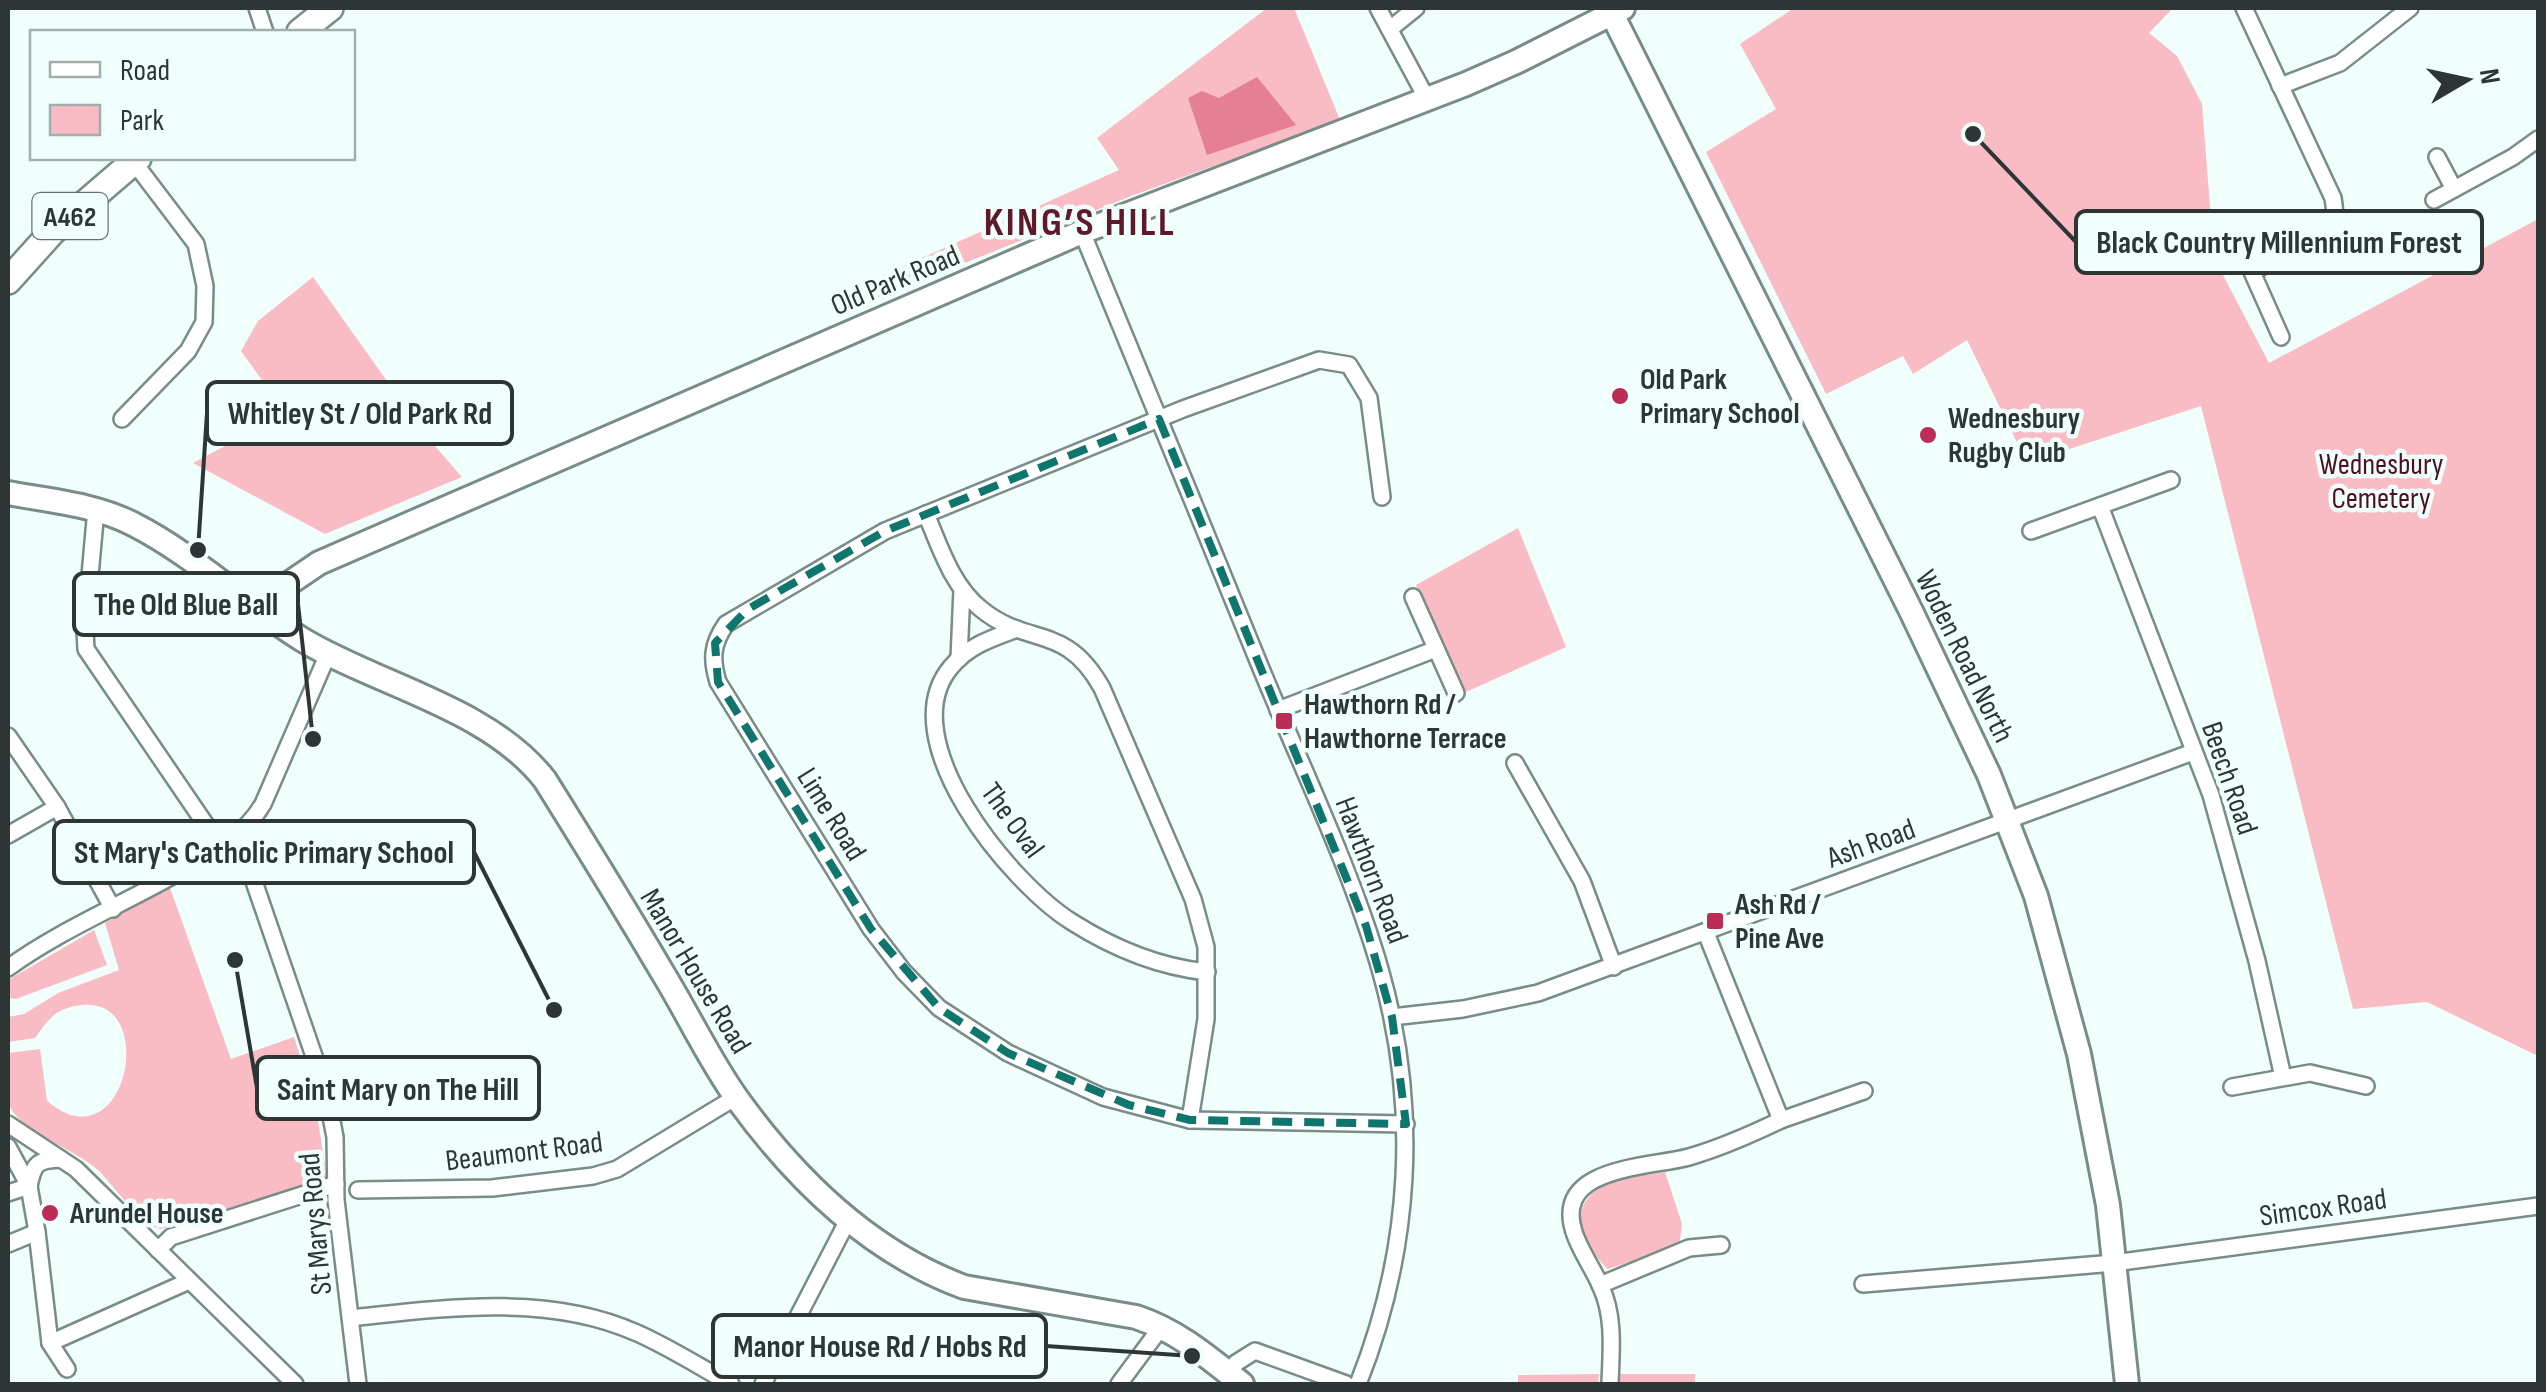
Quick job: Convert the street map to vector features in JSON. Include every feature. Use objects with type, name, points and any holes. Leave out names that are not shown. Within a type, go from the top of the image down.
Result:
[{"type":"main road","points":[[302,30],[330,8]]},
{"type":"main road","name":"A462","points":[[8,280],[53,230],[134,160]]},
{"type":"street","points":[[1378,8],[1427,99]]},
{"type":"street","points":[[1390,29],[1416,8]]},
{"type":"street","points":[[2244,8],[2333,198],[2336,212],[2328,232],[2252,272],[2281,336]]},
{"type":"street","points":[[2280,86],[2340,63],[2410,8]]},
{"type":"street","name":"Old Park Road","points":[[267,617],[288,584],[318,563],[1082,232],[1516,62],[1617,11]]},
{"type":"street","name":"Woden Road North","points":[[1617,11],[1990,775],[2036,896],[2080,1054],[2108,1205],[2125,1380]]},
{"type":"street","points":[[2434,200],[2538,139]]},
{"type":"street","points":[[2437,156],[2454,189]]},
{"type":"street","points":[[122,419],[188,351],[204,322],[205,286],[196,244],[136,160]]},
{"type":"street","name":"Hawthorn Road","points":[[1082,232],[1366,926],[1392,1017],[1406,1124],[1402,1216],[1380,1328],[1358,1384]]},
{"type":"street","name":"Lime Road","points":[[1382,496],[1369,398],[1349,364],[1319,360],[1159,419],[926,514],[842,554],[726,624],[714,643],[712,655],[718,682],[870,929],[939,1008],[1008,1053],[1073,1086],[1129,1105],[1190,1120],[1406,1124]]},
{"type":"street","points":[[2031,531],[2171,480]]},
{"type":"street","name":"Manor House Road","points":[[8,493],[96,509],[132,524],[328,654],[494,733],[529,759],[588,849],[736,1098],[800,1174],[848,1220],[909,1262],[964,1287],[1136,1317],[1162,1326],[1236,1379]]},
{"type":"street","name":"Beech Road","points":[[2100,506],[2211,795],[2283,1076]]},
{"type":"street","points":[[96,509],[86,649],[220,847]]},
{"type":"street","points":[[926,514],[962,589],[979,608],[1017,629],[1073,650],[1083,658],[1102,688],[1193,899],[1206,948],[1206,1019],[1190,1120]]},
{"type":"street","points":[[958,660],[962,589]]},
{"type":"street","points":[[1413,598],[1456,693]]},
{"type":"street","points":[[958,660],[982,642],[1017,629]]},
{"type":"street","points":[[1278,710],[1436,649]]},
{"type":"street","points":[[8,968],[238,835],[262,804],[328,654]]},
{"type":"street","name":"The Oval","points":[[958,660],[949,669],[937,696],[936,745],[986,837],[1022,880],[1071,922],[1147,960],[1207,972]]},
{"type":"street","points":[[8,736],[56,807],[113,909]]},
{"type":"street","name":"Ash Road","points":[[1392,1017],[1518,998],[1614,967],[2193,752]]},
{"type":"street","points":[[1515,764],[1582,881],[1614,967]]},
{"type":"street","points":[[8,835],[56,807]]},
{"type":"street","name":"St Marys Road","points":[[238,835],[326,1091],[335,1137],[336,1184],[358,1384]]},
{"type":"street","points":[[1706,933],[1781,1120]]},
{"type":"street","points":[[2232,1087],[2310,1073],[2366,1086]]},
{"type":"street","points":[[1610,1384],[1611,1318],[1600,1285],[1580,1248],[1571,1218],[1574,1196],[1584,1185],[1606,1174],[1691,1156],[1864,1091]]},
{"type":"street","name":"Beaumont Road","points":[[358,1190],[492,1188],[593,1176],[617,1169],[736,1098]]},
{"type":"street","points":[[8,1124],[76,1170],[295,1384]]},
{"type":"street","points":[[8,1147],[28,1186],[38,1232],[50,1344],[66,1370]]},
{"type":"street","points":[[28,1186],[34,1165],[40,1160],[61,1158]]},
{"type":"street","points":[[158,1250],[171,1237],[336,1184]]},
{"type":"street","points":[[8,1194],[28,1186]]},
{"type":"street","name":"Simcox Road","points":[[1864,1284],[2114,1263],[2538,1206]]},
{"type":"street","points":[[763,1384],[848,1220]]},
{"type":"street","points":[[8,1244],[38,1232]]},
{"type":"street","points":[[1600,1285],[1689,1248],[1721,1245]]},
{"type":"street","points":[[50,1344],[189,1281]]},
{"type":"street","points":[[350,1318],[471,1305],[564,1312],[635,1332],[731,1384]]},
{"type":"street","points":[[1119,1384],[1162,1326]]},
{"type":"street","points":[[1236,1379],[1236,1363],[1255,1351],[1346,1384]]},
{"type":"highlighted area","points":[[1159,419],[1366,926],[1392,1017],[1406,1124],[1190,1120],[1129,1105],[1008,1053],[939,1008],[871,929],[718,682],[715,643],[748,609],[885,531]]},
{"type":"green space","points":[[1267,8],[1294,8],[1340,120],[1134,195],[858,306],[850,290],[1119,170],[1097,138]]},
{"type":"green space","name":"Wednesbury Cemetery","points":[[1794,8],[2173,8],[2149,33],[2177,56],[2202,104],[2214,258],[2269,363],[2538,219],[2538,1056],[2427,1002],[2353,1009],[2201,406],[2027,463],[1967,340],[1913,374],[1903,356],[1826,394],[1706,152],[1776,109],[1740,44]]},
{"type":"green space","points":[[313,277],[426,436],[462,477],[325,534],[193,463],[286,413],[241,351],[258,321]]},
{"type":"green space","points":[[1518,528],[1566,647],[1466,692],[1416,585]]},
{"type":"green space","points":[[169,885],[231,1059],[294,1037],[316,1108],[327,1178],[161,1229],[137,1213],[99,1171],[16,1116],[8,1102],[6,1081],[8,1053],[40,1049],[47,1101],[74,1116],[97,1113],[113,1098],[124,1076],[126,1050],[121,1026],[107,1010],[83,1005],[66,1008],[49,1019],[35,1038],[8,1042],[8,1017],[24,1014],[58,993],[119,970],[105,923]]},
{"type":"green space","points":[[94,930],[107,965],[16,999],[8,998],[8,980]]},
{"type":"green space","points":[[1665,1172],[1682,1224],[1679,1247],[1608,1269],[1585,1239],[1583,1206],[1608,1183]]},
{"type":"green space","points":[[1599,1374],[1598,1384],[1518,1384],[1518,1375]]},
{"type":"green space","points":[[1616,1374],[1695,1374],[1695,1384],[1616,1384]]},
{"type":"shaded area","points":[[1257,77],[1296,125],[1207,155],[1188,98],[1202,91],[1219,98]]},
{"type":"place","name":"Black Country Millennium Forest","points":[[1973,134]]},
{"type":"place","name":"Old Park Primary School","points":[[1620,396]]},
{"type":"place","name":"Wednesbury Rugby Club","points":[[1928,435]]},
{"type":"place","name":"Whitley St / Old Park Rd","points":[[198,550]]},
{"type":"place","name":"Hawthorn Rd / Hawthorne Terrace","points":[[1284,721]]},
{"type":"place","name":"The Old Blue Ball","points":[[313,739]]},
{"type":"place","name":"Ash Rd / Pine Ave","points":[[1715,921]]},
{"type":"place","name":"Saint Mary on The Hill","points":[[235,960]]},
{"type":"place","name":"St Mary's Catholic Primary School","points":[[554,1010]]},
{"type":"place","name":"Arundel House","points":[[50,1213]]},
{"type":"place","name":"Manor House Rd / Hobs Rd","points":[[1192,1356]]},
{"type":"district","name":"KING’S HILL","points":[[1080,221]]}]
